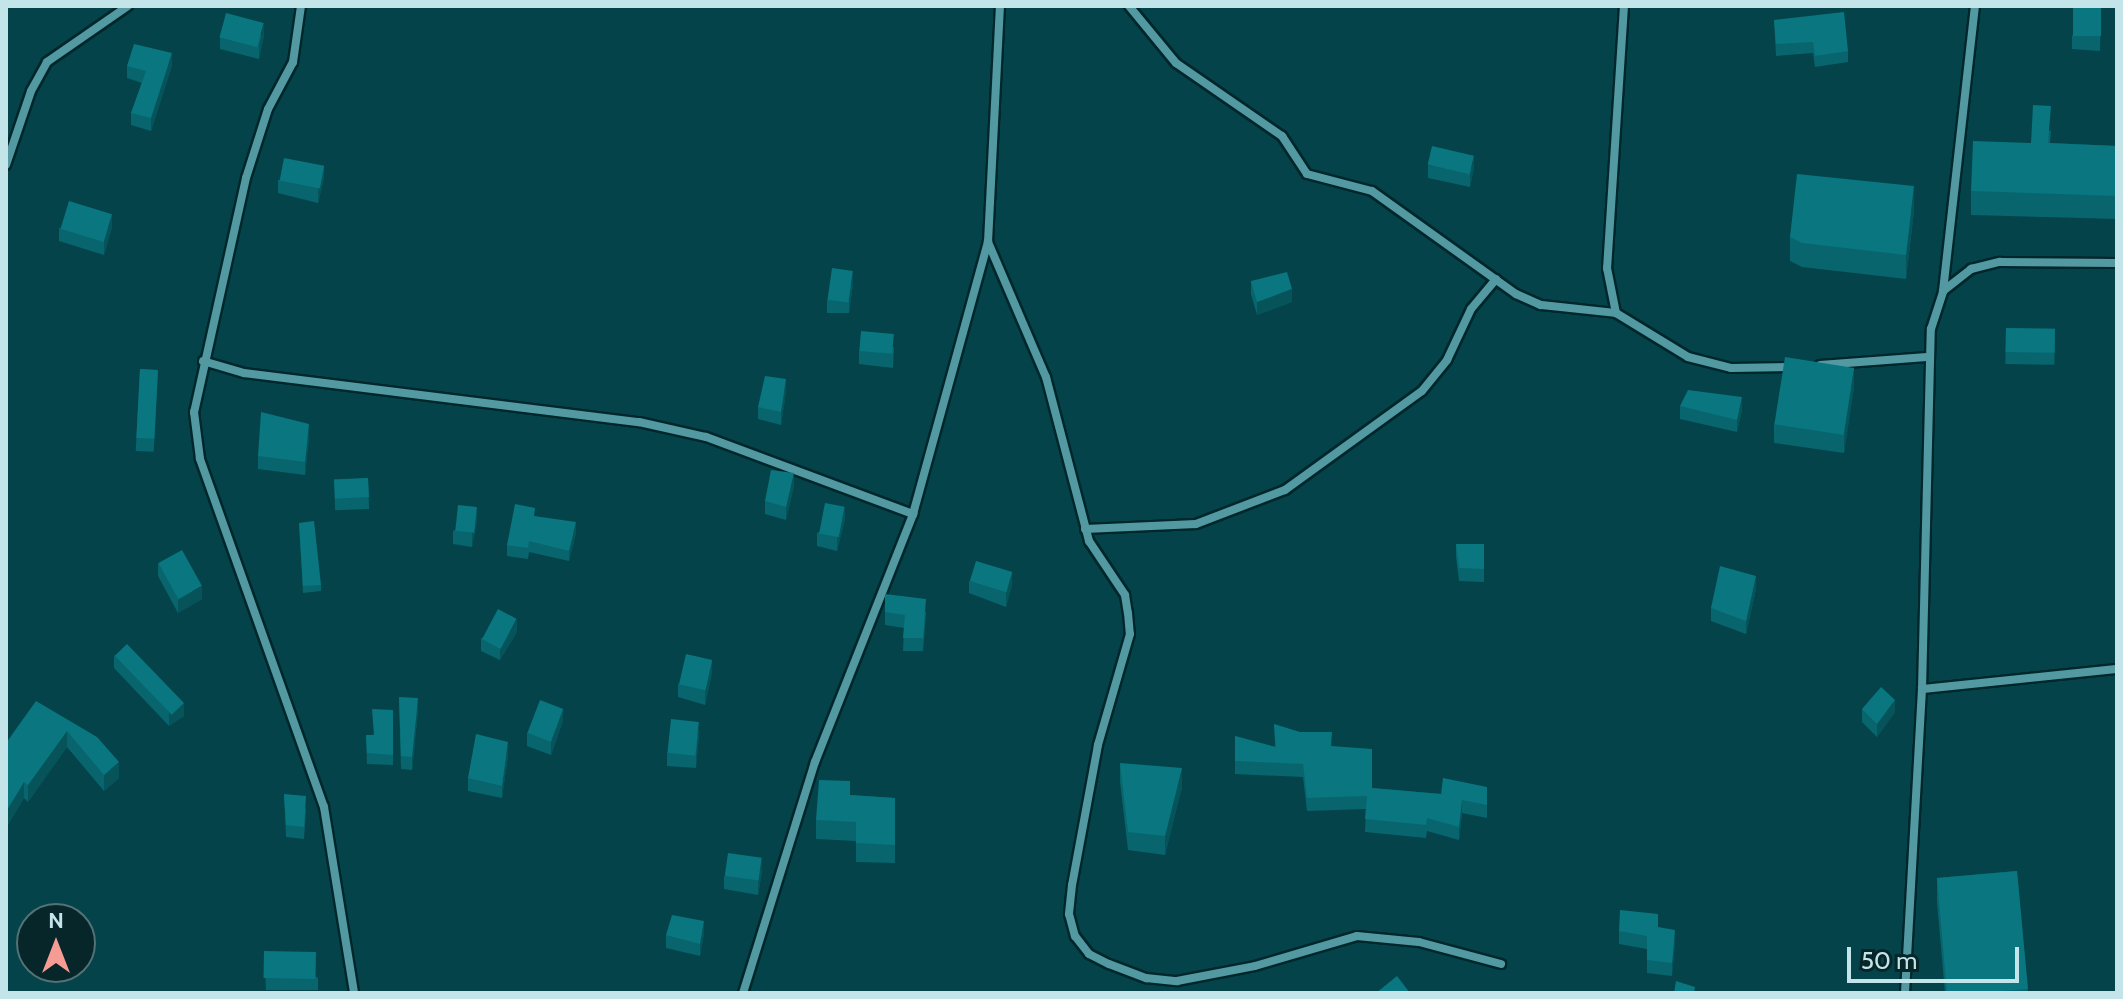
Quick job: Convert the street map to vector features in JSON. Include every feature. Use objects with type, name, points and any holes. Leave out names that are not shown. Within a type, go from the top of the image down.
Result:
[{"type":"street","points":[[6,165],[31,91],[47,62],[128,6]]},
{"type":"street","points":[[301,6],[293,62],[268,109],[246,178],[194,412],[200,459],[324,807],[354,993]]},
{"type":"street","points":[[743,993],[815,762],[913,514],[988,242],[1000,6]]},
{"type":"street","points":[[1129,6],[1176,63],[1282,136],[1307,174],[1372,191],[1496,279],[1541,305],[1616,313],[1688,357],[1731,368],[1927,357]]},
{"type":"street","points":[[1616,313],[1607,268],[1624,6]]},
{"type":"street","points":[[1905,993],[1922,689],[1927,357],[1943,291],[1975,6]]},
{"type":"street","points":[[988,242],[1046,377],[1085,529],[1125,595],[1130,634],[1101,731],[1072,885],[1069,914],[1075,936],[1089,954],[1146,978],[1177,981],[1255,966],[1357,936],[1419,942],[1501,964]]},
{"type":"street","points":[[1943,291],[1971,269],[2000,262],[2117,263]]},
{"type":"street","points":[[1085,529],[1196,524],[1285,490],[1422,391],[1447,360],[1471,309],[1496,279]]},
{"type":"street","points":[[203,361],[259,375],[639,422],[706,437],[913,514]]},
{"type":"street","points":[[1922,689],[2117,669]]},
{"type":"building","points":[[2073,6],[2101,6],[2101,36],[2073,36]]},
{"type":"building","points":[[1844,12],[1848,51],[1815,56],[1813,42],[1776,44],[1774,20]]},
{"type":"building","points":[[226,13],[264,23],[257,47],[220,37]]},
{"type":"building","points":[[134,44],[172,53],[151,118],[131,113],[146,71],[127,66]]},
{"type":"building","points":[[2033,105],[2051,106],[2048,143],[2117,146],[2117,196],[1971,191],[1973,141],[2031,143]]},
{"type":"building","points":[[1432,146],[1474,156],[1470,174],[1428,165]]},
{"type":"building","points":[[284,158],[324,166],[320,188],[280,181]]},
{"type":"building","points":[[1797,174],[1914,186],[1906,255],[1802,243],[1790,237]]},
{"type":"building","points":[[69,201],[112,214],[104,242],[61,229]]},
{"type":"building","points":[[832,268],[853,271],[848,303],[828,300]]},
{"type":"building","points":[[1287,272],[1292,289],[1257,302],[1251,281]]},
{"type":"building","points":[[2006,328],[2055,329],[2055,353],[2006,352]]},
{"type":"building","points":[[861,331],[894,334],[892,354],[859,351]]},
{"type":"building","points":[[1785,357],[1854,368],[1844,435],[1774,424]]},
{"type":"building","points":[[140,369],[158,370],[154,439],[136,438]]},
{"type":"building","points":[[765,376],[786,379],[781,412],[758,407]]},
{"type":"building","points":[[1688,390],[1742,397],[1737,420],[1680,406]]},
{"type":"building","points":[[261,412],[309,424],[305,462],[258,456]]},
{"type":"building","points":[[771,470],[794,473],[786,507],[765,501]]},
{"type":"building","points":[[368,478],[369,497],[335,499],[334,480]]},
{"type":"building","points":[[825,503],[845,507],[839,537],[819,533]]},
{"type":"building","points":[[515,504],[535,508],[534,516],[576,522],[569,551],[529,541],[528,548],[507,545]]},
{"type":"building","points":[[458,505],[477,507],[474,533],[455,531]]},
{"type":"building","points":[[314,521],[321,585],[303,586],[299,523]]},
{"type":"building","points":[[1456,544],[1484,544],[1484,569],[1459,568]]},
{"type":"building","points":[[182,550],[202,586],[178,599],[158,563]]},
{"type":"building","points":[[976,561],[1012,572],[1006,592],[970,581]]},
{"type":"building","points":[[1720,566],[1756,576],[1746,621],[1711,608]]},
{"type":"building","points":[[885,594],[926,599],[923,638],[903,638],[905,615],[885,612]]},
{"type":"building","points":[[498,609],[517,619],[501,649],[482,639]]},
{"type":"building","points":[[127,644],[184,703],[172,715],[115,656]]},
{"type":"building","points":[[686,654],[712,660],[705,690],[679,684]]},
{"type":"building","points":[[1881,687],[1895,700],[1877,724],[1862,709]]},
{"type":"building","points":[[399,697],[418,698],[412,757],[401,756]]},
{"type":"building","points":[[540,700],[563,709],[551,742],[527,733]]},
{"type":"building","points":[[36,701],[97,737],[119,762],[104,775],[67,731],[28,785],[24,782],[6,812],[6,743]]},
{"type":"building","points":[[372,709],[393,710],[393,755],[367,753],[366,735],[374,735]]},
{"type":"building","points":[[671,719],[699,722],[695,756],[667,753]]},
{"type":"building","points":[[1274,724],[1300,732],[1332,732],[1331,746],[1372,749],[1372,788],[1441,794],[1443,778],[1487,787],[1487,805],[1462,800],[1459,827],[1427,818],[1426,825],[1365,819],[1367,796],[1307,798],[1303,764],[1235,761],[1235,736],[1276,747]]},
{"type":"building","points":[[476,734],[508,742],[502,786],[468,778]]},
{"type":"building","points":[[1120,763],[1182,768],[1165,836],[1128,832]]},
{"type":"building","points":[[819,780],[850,781],[850,795],[895,798],[895,845],[856,843],[856,822],[816,820]]},
{"type":"building","points":[[284,794],[306,796],[304,827],[286,825]]},
{"type":"building","points":[[728,853],[762,858],[758,881],[725,876]]},
{"type":"building","points":[[2017,871],[2028,989],[1947,993],[1937,878]]},
{"type":"building","points":[[1620,910],[1658,914],[1658,927],[1675,930],[1672,963],[1647,960],[1647,936],[1619,931]]},
{"type":"building","points":[[672,915],[704,921],[700,944],[666,935]]},
{"type":"building","points":[[264,951],[316,952],[316,979],[264,978]]},
{"type":"building","points":[[1397,976],[1410,993],[1376,993]]},
{"type":"building","points":[[1676,981],[1695,987],[1694,993],[1674,993]]}]
